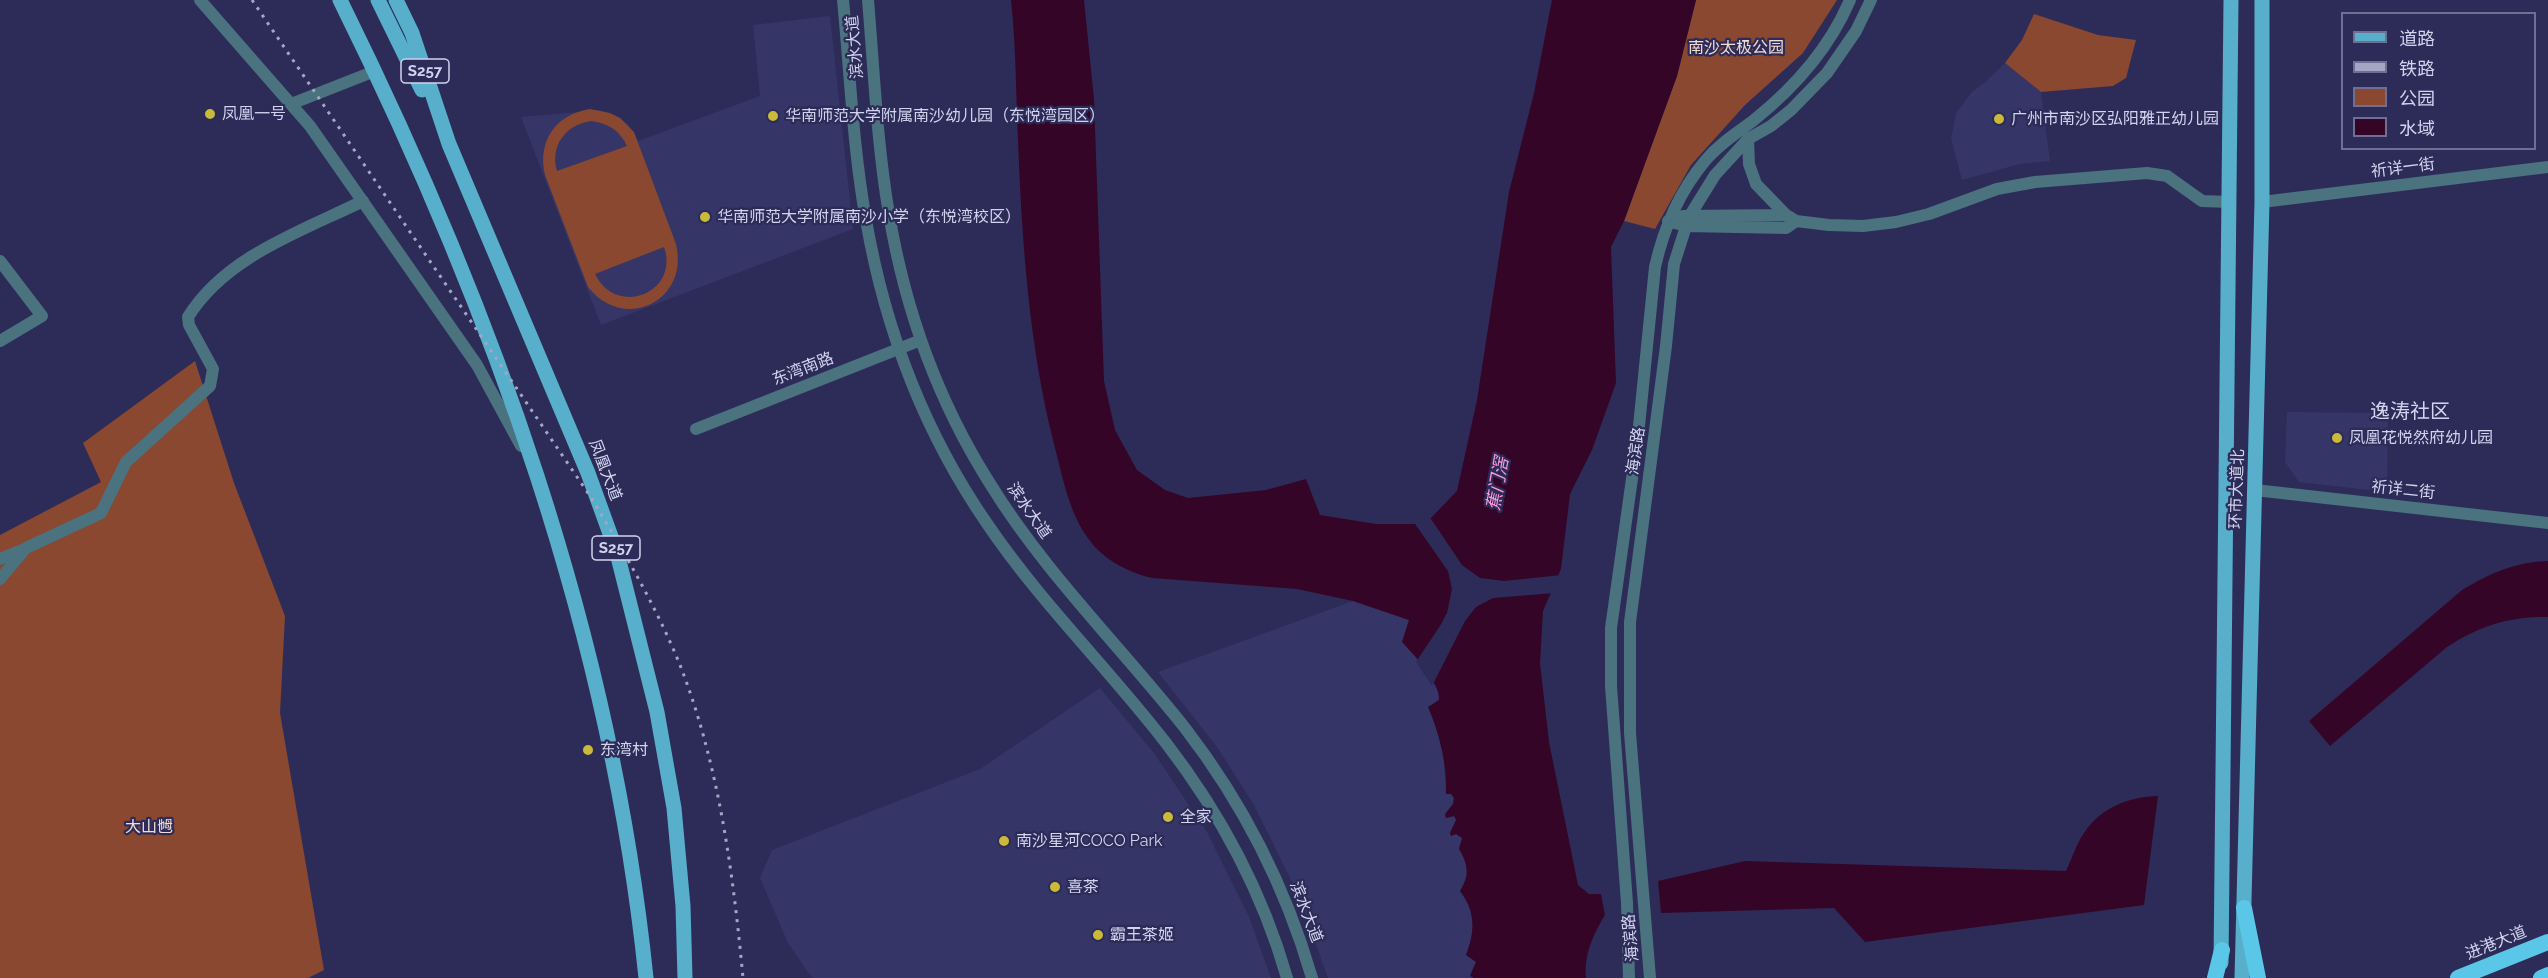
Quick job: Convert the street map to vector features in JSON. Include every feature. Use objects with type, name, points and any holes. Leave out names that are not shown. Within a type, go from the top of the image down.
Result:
[{"type":"highway","points":[[2244,908],[2258,978]]},
{"type":"highway","name":"进港大道","points":[[2458,978],[2548,942]]},
{"type":"highway","points":[[2215,978],[2222,950]]},
{"type":"highway","points":[[2541,978],[2548,975]]},
{"type":"main road","name":"S257","points":[[340,0],[375,71],[459,260],[525,439],[569,582],[612,749],[628,839],[646,978]]},
{"type":"main road","name":"S257","points":[[378,0],[449,144]]},
{"type":"main road","name":"凤凰大道","points":[[396,0],[412,33],[449,144],[588,473],[617,553],[657,712],[674,808],[683,906],[685,978]]},
{"type":"main road","name":"环市大道北","points":[[2221,978],[2231,0]]},
{"type":"main road","name":"环市大道北","points":[[2242,978],[2262,202],[2262,0]]},
{"type":"street","points":[[200,0],[310,126],[477,364],[526,456],[538,484]]},
{"type":"street","name":"滨水大道","points":[[843,0],[865,217],[881,289],[899,349],[932,428],[962,485],[1031,584],[1166,743],[1203,796],[1250,882],[1287,978]]},
{"type":"street","name":"滨水大道","points":[[867,0],[889,213],[904,283],[921,340],[954,418],[1007,511],[1050,568],[1185,729],[1230,793],[1272,871],[1298,933],[1312,978]]},
{"type":"street","name":"海滨路","points":[[1629,978],[1627,903],[1611,686],[1611,628],[1638,436],[1655,267],[1670,217],[1687,185],[1706,160],[1773,102],[1808,68],[1837,27],[1850,0]]},
{"type":"street","name":"海滨路","points":[[1650,978],[1630,733],[1630,621],[1666,346],[1674,264],[1688,222],[1714,175],[1748,139],[1771,126],[1822,80],[1856,31],[1871,0]]},
{"type":"street","points":[[291,104],[375,71]]},
{"type":"street","points":[[1748,139],[1749,164],[1756,184],[1791,218],[1852,226],[1896,222],[1929,214],[1997,189],[2035,182],[2147,173],[2167,176],[2202,201],[2230,202]]},
{"type":"street","name":"祈详一街","points":[[2262,202],[2548,167]]},
{"type":"street","points":[[0,559],[101,513],[126,462],[210,386],[214,376],[213,369],[189,325],[188,316],[211,288],[256,253],[363,201]]},
{"type":"street","points":[[1670,217],[1688,222],[1786,228],[1791,218]]},
{"type":"street","points":[[0,261],[42,316],[0,340]]},
{"type":"street","name":"东湾南路","points":[[696,429],[921,340]]},
{"type":"street","name":"祈详二街","points":[[2255,490],[2548,523]]},
{"type":"street","points":[[0,579],[26,548]]},
{"type":"shaded area","name":"华南师范大学附属南沙小学（东悦湾校区）","points":[[830,16],[853,229],[601,325],[521,117],[600,110],[628,124],[638,141],[760,96],[753,25]]},
{"type":"shaded area","name":"广州市南沙区弘阳雅正幼儿园","points":[[2005,63],[2041,92],[2050,161],[2020,164],[1962,180],[1951,139],[1956,113],[1972,92]]},
{"type":"shaded area","name":"凤凰花悦然府幼儿园","points":[[2287,412],[2388,413],[2387,492],[2299,482],[2285,462]]},
{"type":"shaded area","points":[[1353,601],[1409,620],[1402,642],[1417,658],[1439,692],[1439,699],[1434,703],[1436,725],[1444,759],[1446,794],[1452,794],[1454,798],[1453,804],[1445,815],[1446,818],[1455,816],[1457,820],[1450,833],[1451,836],[1456,834],[1462,838],[1459,849],[1465,859],[1468,874],[1460,891],[1470,908],[1474,930],[1466,955],[1476,962],[1470,975],[1474,978],[1328,978],[1299,896],[1254,805],[1217,747],[1158,672]]},
{"type":"shaded area","name":"南沙星河COCO Park","points":[[1100,688],[1154,753],[1207,832],[1249,917],[1271,978],[812,978],[788,943],[760,878],[772,850],[980,769]]},
{"type":"green space","name":"南沙太极公园","points":[[1696,0],[1837,0],[1803,53],[1745,105],[1691,165],[1655,229],[1624,221],[1677,76]]},
{"type":"green space","points":[[2034,14],[2098,35],[2136,40],[2126,78],[2113,86],[2041,92],[2005,63],[2022,40]]},
{"type":"green space","points":[[590,109],[610,113],[620,118],[634,132],[676,244],[678,264],[673,281],[664,295],[651,304],[635,309],[619,308],[603,301],[588,287],[545,175],[543,163],[547,140],[559,123],[578,112]],"holes":[[[591,121],[612,128],[627,146],[557,171],[556,153],[562,138],[574,127]],[[664,247],[666,263],[663,277],[655,287],[643,294],[630,297],[617,295],[605,287],[595,274]]]},
{"type":"green space","name":"大山乸","points":[[195,361],[234,483],[285,616],[280,713],[324,970],[308,978],[0,978],[0,535],[101,482],[83,443]]},
{"type":"water","name":"蕉门滘","points":[[1011,0],[1084,0],[1094,99],[1104,381],[1115,430],[1137,470],[1165,490],[1188,498],[1266,490],[1306,479],[1320,515],[1376,524],[1425,524],[1457,491],[1477,400],[1509,192],[1534,93],[1552,0],[1696,0],[1677,76],[1624,221],[1611,247],[1616,383],[1592,450],[1570,494],[1561,569],[1543,611],[1540,663],[1549,742],[1578,885],[1589,894],[1601,894],[1605,915],[1590,945],[1586,961],[1586,978],[1474,978],[1470,976],[1476,962],[1466,955],[1471,939],[1472,922],[1469,906],[1460,891],[1466,875],[1466,865],[1459,849],[1462,838],[1456,834],[1451,836],[1450,833],[1456,820],[1454,816],[1446,818],[1445,814],[1453,804],[1454,798],[1451,794],[1446,794],[1442,750],[1428,707],[1439,700],[1438,693],[1431,677],[1402,642],[1409,620],[1353,601],[1297,589],[1152,578],[1114,563],[1091,543],[1079,524],[1063,479],[1045,407],[1028,294]]},
{"type":"water","points":[[2548,561],[2548,617],[2521,618],[2495,624],[2471,633],[2447,647],[2330,746],[2309,721],[2462,590],[2503,570]]},
{"type":"water","points":[[2158,796],[2144,905],[1865,942],[1834,908],[1661,913],[1658,881],[1745,861],[2066,871],[2081,837],[2099,816],[2126,801]]},
{"type":"pier","points":[[1429,516],[1462,565],[1480,578],[1504,581],[1562,575],[1554,593],[1493,598],[1476,607],[1465,621],[1432,686],[1416,662],[1447,613],[1452,589],[1448,571],[1413,521],[1424,521]]},
{"type":"railway","points":[[252,0],[590,496],[650,600],[680,665],[705,741],[729,859],[743,978]]},
{"type":"place","name":"凤凰一号","points":[[210,114]]},
{"type":"place","name":"华南师范大学附属南沙幼儿园（东悦湾园区）","points":[[773,116]]},
{"type":"place","name":"广州市南沙区弘阳雅正幼儿园","points":[[1999,119]]},
{"type":"place","name":"华南师范大学附属南沙小学（东悦湾校区）","points":[[705,217]]},
{"type":"place","name":"凤凰花悦然府幼儿园","points":[[2337,438]]},
{"type":"place","name":"东湾村","points":[[588,750]]},
{"type":"place","name":"全家","points":[[1168,817]]},
{"type":"place","name":"南沙星河COCO Park","points":[[1004,841]]},
{"type":"place","name":"喜茶","points":[[1055,887]]},
{"type":"place","name":"霸王茶姬","points":[[1098,935]]},
{"type":"district","name":"逸涛社区","points":[[2410,412]]}]
